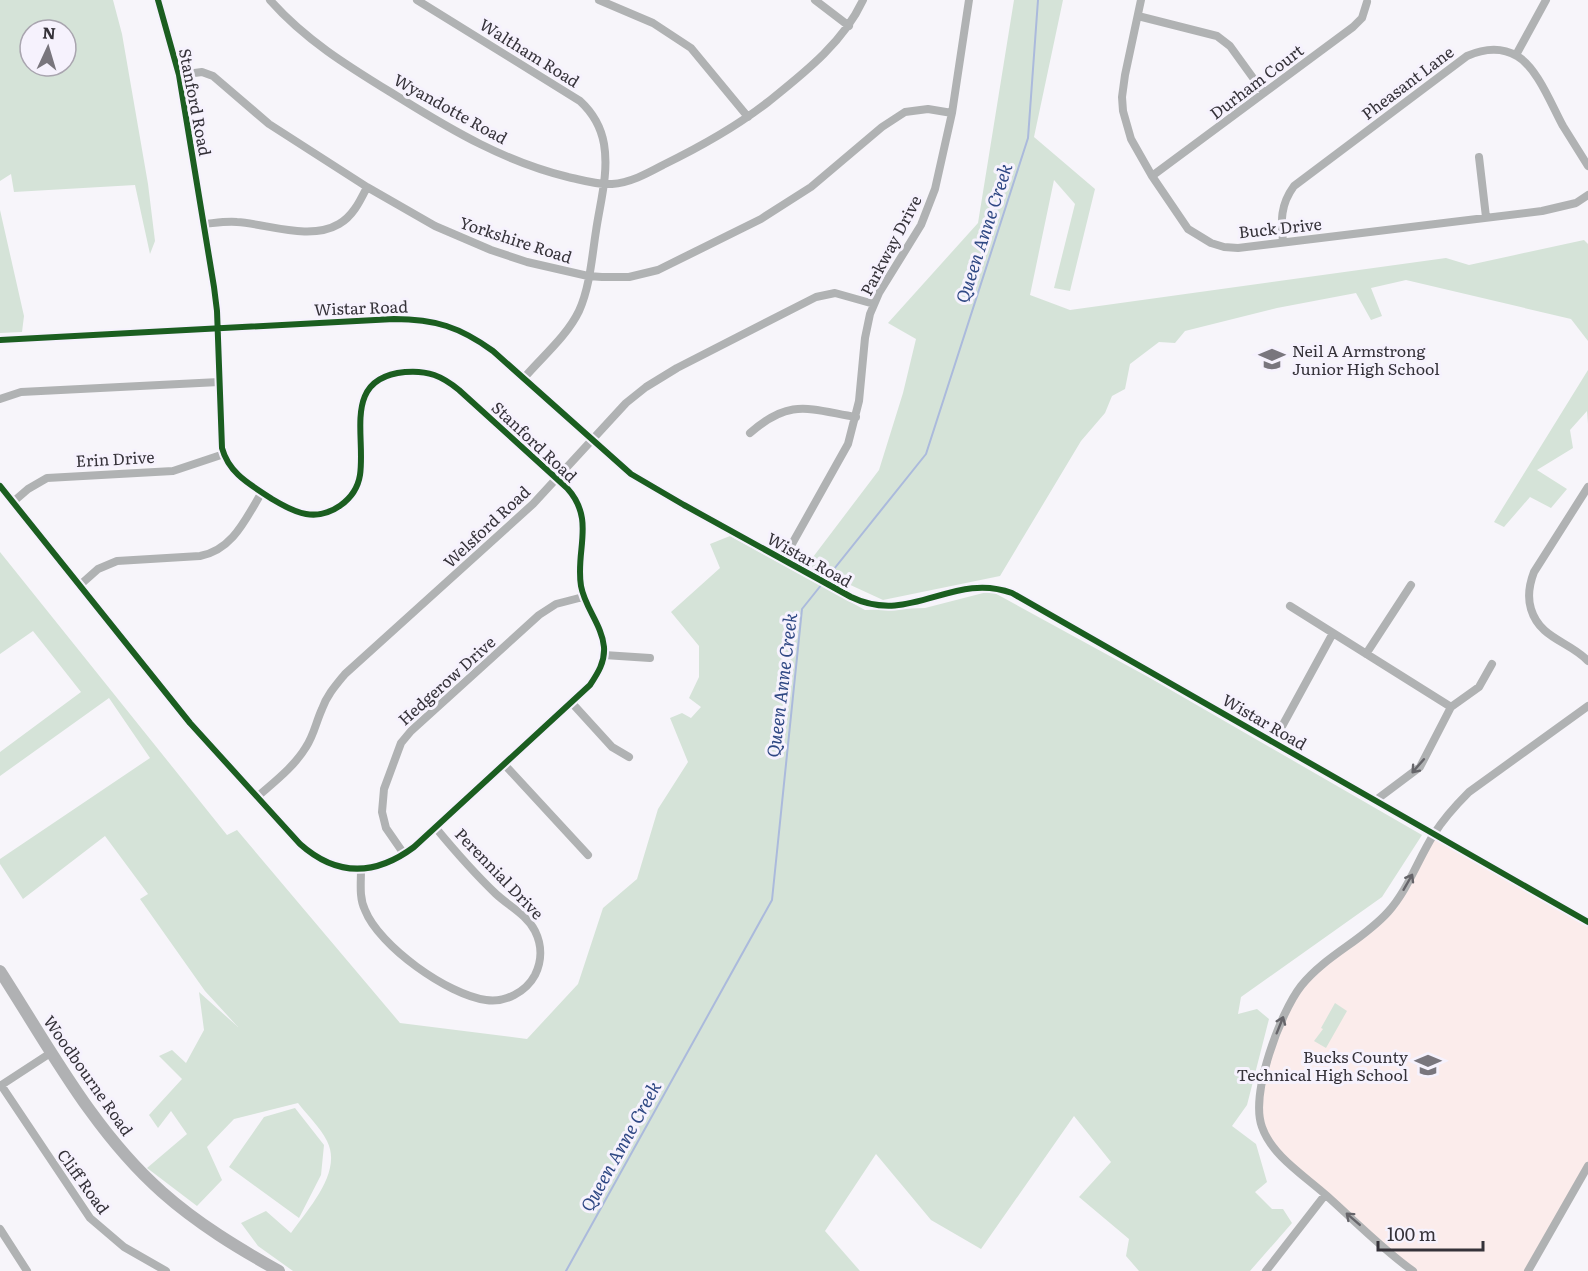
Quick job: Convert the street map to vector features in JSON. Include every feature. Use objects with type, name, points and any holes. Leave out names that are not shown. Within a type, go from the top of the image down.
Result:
[{"type":"main road","name":"Woodbourne Road","points":[[0,971],[101,1125],[120,1149],[149,1180],[200,1222],[279,1271]]},
{"type":"street","name":"Stanford Road","points":[[158,0],[179,75],[204,224],[214,287],[224,454],[233,471],[291,509],[307,514],[322,514],[345,502],[356,488],[360,475],[359,417],[364,398],[376,383],[383,378],[403,372],[422,371],[446,380],[572,493],[582,513],[584,530],[580,571],[584,597],[599,630],[604,655]]},
{"type":"street","name":"Wyandotte Road","points":[[270,0],[298,29],[333,56],[476,144],[562,176],[604,184],[624,182],[650,172],[718,137],[748,117],[832,46],[849,26],[863,0]]},
{"type":"street","name":"Waltham Road","points":[[417,0],[570,94],[585,106],[598,123],[604,143],[606,156],[604,184],[585,294],[578,314],[563,335],[524,378]]},
{"type":"street","points":[[599,0],[653,23],[677,37],[696,53],[748,117]]},
{"type":"street","points":[[815,0],[849,26]]},
{"type":"street","name":"Parkway Drive","points":[[783,560],[841,458],[856,417],[865,338],[874,304],[892,270],[921,225],[932,200],[942,167],[969,0]]},
{"type":"street","name":"Buck Drive","points":[[1141,0],[1123,83],[1122,97],[1128,131],[1152,176],[1180,220],[1192,233],[1204,240],[1227,248],[1283,242],[1565,207],[1588,195]]},
{"type":"street","points":[[1546,0],[1516,55],[1531,70],[1588,166]]},
{"type":"street","name":"Durham Court","points":[[1152,176],[1353,27],[1362,18],[1367,2]]},
{"type":"street","points":[[1138,16],[1217,36],[1230,46],[1264,93]]},
{"type":"street","name":"Pheasant Lane","points":[[1283,242],[1281,214],[1283,204],[1288,194],[1302,179],[1467,56],[1489,50],[1516,55]]},
{"type":"street","name":"Yorkshire Road","points":[[179,75],[202,72],[213,76],[269,124],[408,212],[453,235],[527,262],[588,276],[629,277],[675,263],[789,203],[893,119],[915,110],[952,112]]},
{"type":"street","points":[[1479,157],[1486,217]]},
{"type":"street","points":[[204,224],[237,222],[290,231],[323,229],[341,224],[350,215],[368,187]]},
{"type":"street","name":"Welsford Road","points":[[257,797],[304,750],[316,729],[322,709],[330,694],[345,674],[533,504],[626,404],[663,376],[816,297],[835,292],[874,304]]},
{"type":"street","name":"Wistar Road","points":[[0,340],[394,319],[428,320],[452,328],[478,340],[631,474],[861,602],[884,607],[903,606],[970,587],[1003,589],[1038,606],[1588,922]]},
{"type":"street","points":[[0,399],[21,392],[219,382]]},
{"type":"street","points":[[750,433],[773,415],[789,409],[809,409],[856,417]]},
{"type":"street","name":"Erin Drive","points":[[13,502],[28,489],[47,478],[173,471],[224,454]]},
{"type":"street","points":[[0,486],[190,723],[310,853],[331,864],[361,870],[391,862],[404,854],[590,685],[598,674],[604,655],[650,658]]},
{"type":"street","points":[[1588,487],[1534,572],[1530,581],[1528,598],[1534,618],[1540,627],[1588,662]]},
{"type":"street","points":[[80,585],[98,569],[117,561],[200,556],[222,548],[235,535],[262,492]]},
{"type":"street","points":[[1366,654],[1411,585]]},
{"type":"street","name":"Hedgerow Drive","points":[[404,854],[386,828],[382,812],[384,789],[401,743],[411,731],[539,615],[556,604],[584,597]]},
{"type":"street","points":[[1290,606],[1451,707]]},
{"type":"street","points":[[1274,741],[1333,633]]},
{"type":"street","points":[[1376,800],[1420,767],[1451,707],[1479,687],[1492,664]]},
{"type":"street","points":[[571,702],[612,747],[629,757]]},
{"type":"street","points":[[1413,1271],[1274,1149],[1260,1125],[1259,1093],[1276,1036],[1294,997],[1315,970],[1390,911],[1434,833],[1449,812],[1469,792],[1588,706]]},
{"type":"street","points":[[504,764],[588,855]]},
{"type":"street","name":"Perennial Drive","points":[[361,870],[361,893],[365,910],[374,925],[409,962],[424,972],[484,1000],[500,1000],[519,993],[533,979],[539,965],[541,950],[535,930],[526,919],[494,892],[435,827]]},
{"type":"street","points":[[0,1086],[52,1052]]},
{"type":"street","name":"Cliff Road","points":[[0,1086],[90,1218],[124,1247],[166,1271]]},
{"type":"street","points":[[1528,1271],[1588,1166]]},
{"type":"street","points":[[1266,1271],[1325,1195]]},
{"type":"street","points":[[0,1229],[27,1271]]},
{"type":"shaded area","points":[[0,0],[113,0],[122,34],[148,184],[155,241],[150,254],[135,185],[14,192],[11,174],[0,181]]},
{"type":"shaded area","points":[[1014,0],[1063,0],[1034,137],[1095,189],[1070,291],[1054,288],[1075,204],[1054,180],[1030,295],[1070,310],[1446,258],[1469,265],[1584,240],[1588,244],[1588,341],[1571,319],[1406,280],[1371,288],[1382,316],[1371,320],[1356,293],[1277,308],[1185,331],[1175,343],[1159,342],[1130,364],[1125,389],[1112,396],[1105,413],[1081,441],[1000,576],[883,600],[807,565],[879,470],[903,393],[916,339],[888,323],[978,223]]},
{"type":"shaded area","points":[[0,210],[24,316],[22,332],[0,333]]},
{"type":"shaded area","points":[[1588,370],[1588,424],[1587,411],[1570,430],[1573,448],[1537,470],[1567,489],[1551,508],[1530,497],[1504,527],[1494,522]]},
{"type":"shaded area","points":[[730,536],[865,610],[925,608],[991,591],[1150,678],[1422,835],[1382,897],[1241,997],[1238,1014],[1257,1009],[1269,1019],[1247,1105],[1232,1126],[1256,1144],[1267,1182],[1255,1192],[1272,1209],[1283,1209],[1292,1223],[1250,1271],[1139,1271],[1126,1256],[1129,1239],[1079,1197],[1111,1162],[1074,1116],[981,1249],[931,1220],[876,1154],[825,1231],[860,1271],[293,1271],[258,1246],[241,1223],[266,1211],[291,1233],[321,1190],[331,1165],[331,1153],[324,1136],[298,1103],[234,1119],[207,1147],[222,1180],[197,1206],[147,1168],[187,1134],[171,1111],[158,1128],[149,1115],[182,1079],[159,1056],[172,1050],[186,1063],[204,1030],[199,992],[238,1027],[205,991],[140,899],[148,894],[105,836],[23,899],[0,864],[0,859],[150,758],[109,698],[0,776],[0,752],[81,692],[33,631],[0,654],[0,552],[227,835],[237,830],[400,1023],[527,1039],[578,984],[603,908],[637,879],[658,809],[688,762],[670,718],[682,713],[691,718],[701,707],[689,698],[699,677],[699,646],[671,612],[720,568],[710,544]]},
{"type":"shaded area","name":"Bucks County Technical High School","points":[[1434,833],[1588,922],[1588,1166],[1528,1271],[1413,1271],[1274,1149],[1258,1108],[1276,1036],[1302,986],[1390,911]]},
{"type":"shaded area","points":[[1335,1003],[1347,1011],[1326,1048],[1314,1041],[1323,1029],[1321,1028]]},
{"type":"shaded area","points":[[295,1108],[324,1145],[321,1175],[299,1218],[229,1167],[264,1117]]},
{"type":"waterway","name":"Queen Anne Creek","points":[[566,1271],[772,900],[802,609],[926,454],[1028,138],[1038,0]]},
{"type":"cycle path","points":[[0,486],[190,723],[300,844],[314,855],[342,867],[356,869],[371,867],[399,857],[414,847],[590,685],[602,662],[603,639],[581,586],[580,560],[583,524],[576,500],[567,488],[447,381],[428,373],[405,372],[385,377],[372,385],[361,411],[361,459],[358,484],[347,499],[333,510],[315,514],[293,510],[249,484],[230,465],[222,448],[217,311],[214,287],[179,75],[158,0]]},
{"type":"cycle path","points":[[0,340],[394,319],[435,323],[458,330],[493,351],[631,474],[851,597],[873,604],[893,606],[970,588],[991,588],[1012,593],[1588,922]]},
{"type":"place","name":"Neil A Armstrong Junior High School","points":[[1272,359]]},
{"type":"place","name":"Bucks County Technical High School","points":[[1428,1065]]}]
